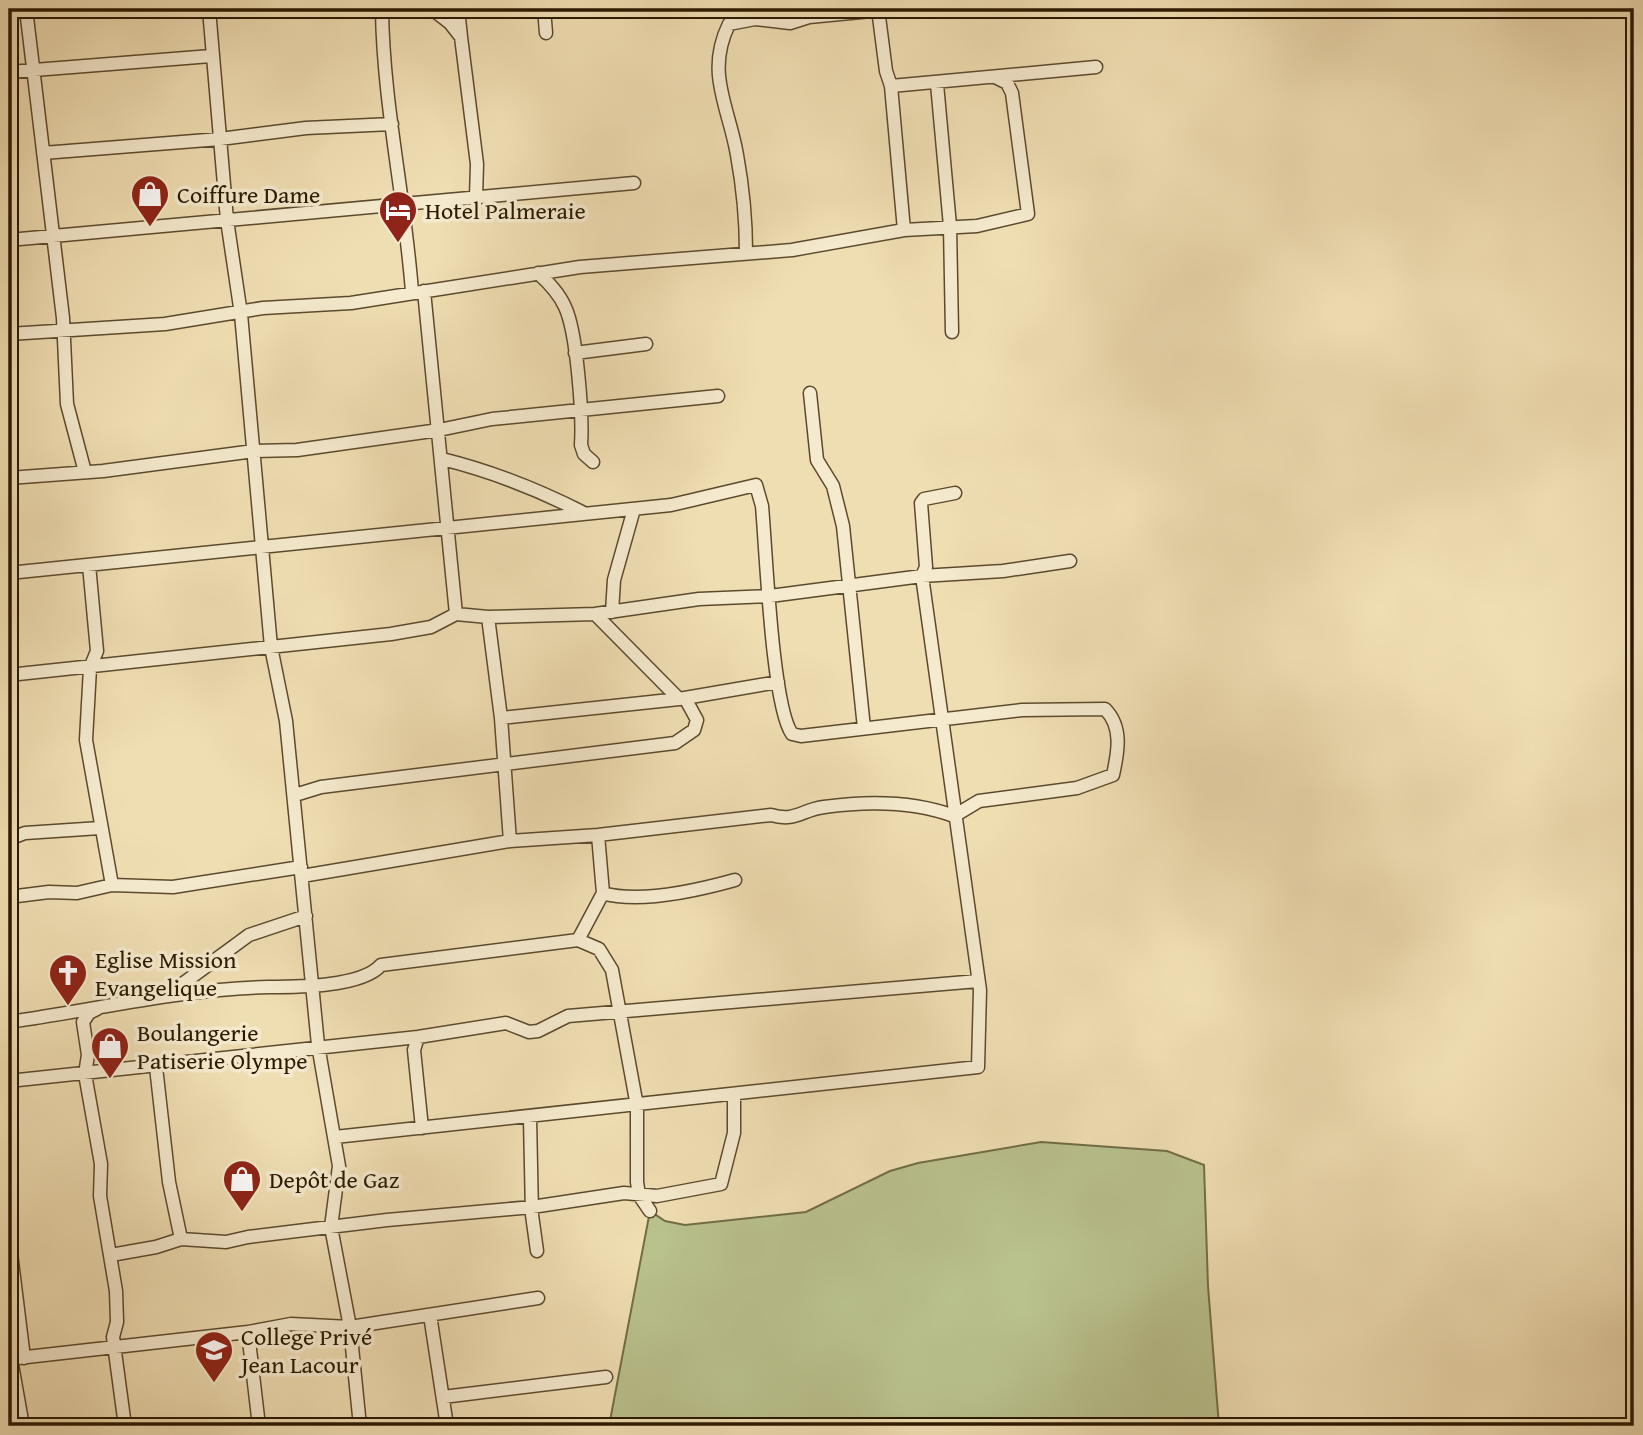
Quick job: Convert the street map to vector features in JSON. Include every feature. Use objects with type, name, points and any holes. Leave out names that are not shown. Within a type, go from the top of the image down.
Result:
[{"type":"street","points":[[26,9],[31,72],[63,329],[67,404],[85,472]]},
{"type":"street","points":[[209,9],[211,56],[218,95],[227,220],[241,314],[271,647],[286,721],[318,1045],[339,1166],[331,1227],[350,1327],[360,1426]]},
{"type":"street","points":[[382,9],[402,206],[439,430],[450,526],[456,614]]},
{"type":"street","points":[[432,9],[450,23],[461,37]]},
{"type":"street","points":[[458,9],[477,164],[476,197]]},
{"type":"street","points":[[544,9],[546,33]]},
{"type":"street","points":[[878,9],[886,71],[891,86],[904,230]]},
{"type":"street","points":[[746,252],[746,212],[737,151],[720,95],[719,46],[729,24],[755,19],[790,23],[808,17],[892,9]]},
{"type":"street","points":[[9,72],[211,56]]},
{"type":"street","points":[[891,86],[937,84],[1096,67]]},
{"type":"street","points":[[9,334],[165,324],[241,314],[263,308],[337,304],[538,273],[746,252],[792,250],[904,230],[977,226],[1028,214],[1012,93],[1007,83],[995,77]]},
{"type":"street","points":[[937,84],[950,226],[952,332]]},
{"type":"street","points":[[43,153],[220,139],[306,128],[392,124]]},
{"type":"street","points":[[9,240],[238,217],[402,206],[634,183]]},
{"type":"street","points":[[538,273],[550,284],[567,310],[575,353],[581,445],[584,454],[593,461]]},
{"type":"street","points":[[575,353],[646,344]]},
{"type":"street","points":[[810,393],[817,460],[833,485],[844,526],[847,586],[864,728]]},
{"type":"street","points":[[9,478],[85,472],[254,451],[297,450],[439,430],[492,419],[718,396]]},
{"type":"street","points":[[442,459],[488,471],[553,497],[584,514]]},
{"type":"street","points":[[9,573],[671,505],[740,491],[756,485],[762,506],[778,682],[787,726],[792,734],[801,736],[1022,710],[1105,709],[1116,727],[1119,752],[1113,775],[1077,788],[979,801],[954,816],[909,804],[845,805],[815,808],[790,819],[771,815],[598,835],[510,841],[302,872],[173,887],[111,885],[77,893],[49,892],[9,897]]},
{"type":"street","points":[[335,1137],[734,1096],[978,1067],[978,981],[922,576],[926,567],[921,503],[924,499],[955,493]]},
{"type":"street","points":[[612,612],[614,580],[634,509]]},
{"type":"street","points":[[9,675],[391,634],[430,627],[456,614],[488,617],[595,614],[699,599],[770,596],[922,576],[1003,571],[1070,561]]},
{"type":"street","points":[[89,565],[97,651],[90,668],[86,740],[111,885]]},
{"type":"street","points":[[295,795],[321,787],[675,743],[685,739],[694,730],[697,720],[682,698],[595,614]]},
{"type":"street","points":[[488,617],[501,718],[510,841]]},
{"type":"street","points":[[501,718],[682,698],[778,682]]},
{"type":"street","points":[[9,839],[25,833],[100,828]]},
{"type":"street","points":[[578,940],[603,893],[598,835]]},
{"type":"street","points":[[603,893],[638,898],[709,887],[735,880]]},
{"type":"street","points":[[150,999],[173,990],[249,935],[306,916]]},
{"type":"street","points":[[9,1022],[232,988],[313,986],[373,974],[381,965],[578,940],[599,949],[612,970],[637,1106],[635,1165],[639,1195],[650,1211]]},
{"type":"street","points":[[9,1081],[156,1067],[318,1045],[418,1037],[506,1023],[528,1032],[538,1031],[568,1016],[978,981]]},
{"type":"street","points":[[100,1007],[89,1013],[83,1022],[88,1055],[85,1074],[101,1164],[100,1196],[118,1311],[114,1347],[125,1426]]},
{"type":"street","points":[[418,1037],[414,1050],[422,1128]]},
{"type":"street","points":[[156,1067],[169,1182],[181,1238]]},
{"type":"street","points":[[111,1255],[156,1247],[181,1238],[226,1242],[248,1237],[532,1207],[624,1194],[657,1196],[721,1184],[734,1133],[734,1096]]},
{"type":"street","points":[[530,1118],[532,1207],[537,1251]]},
{"type":"street","points":[[9,1237],[15,1359],[23,1426]]},
{"type":"street","points":[[15,1359],[248,1332],[291,1324],[350,1327],[538,1298]]},
{"type":"street","points":[[430,1315],[447,1426]]},
{"type":"street","points":[[248,1332],[259,1426]]},
{"type":"street","points":[[443,1397],[606,1377]]},
{"type":"green space","points":[[1041,1142],[1167,1151],[1204,1165],[1208,1286],[1219,1426],[609,1426],[650,1211],[665,1221],[685,1225],[806,1212],[890,1171],[918,1163]]},
{"type":"place","name":"Coiffure Dame","points":[[150,228]]},
{"type":"place","name":"Hotel Palmeraie","points":[[398,244]]},
{"type":"place","name":"Eglise Mission Evangelique","points":[[68,1007]]},
{"type":"place","name":"Boulangerie Patiserie Olympe","points":[[110,1080]]},
{"type":"place","name":"Depôt de Gaz","points":[[242,1213]]},
{"type":"place","name":"College Privé Jean Lacour","points":[[214,1384]]}]
